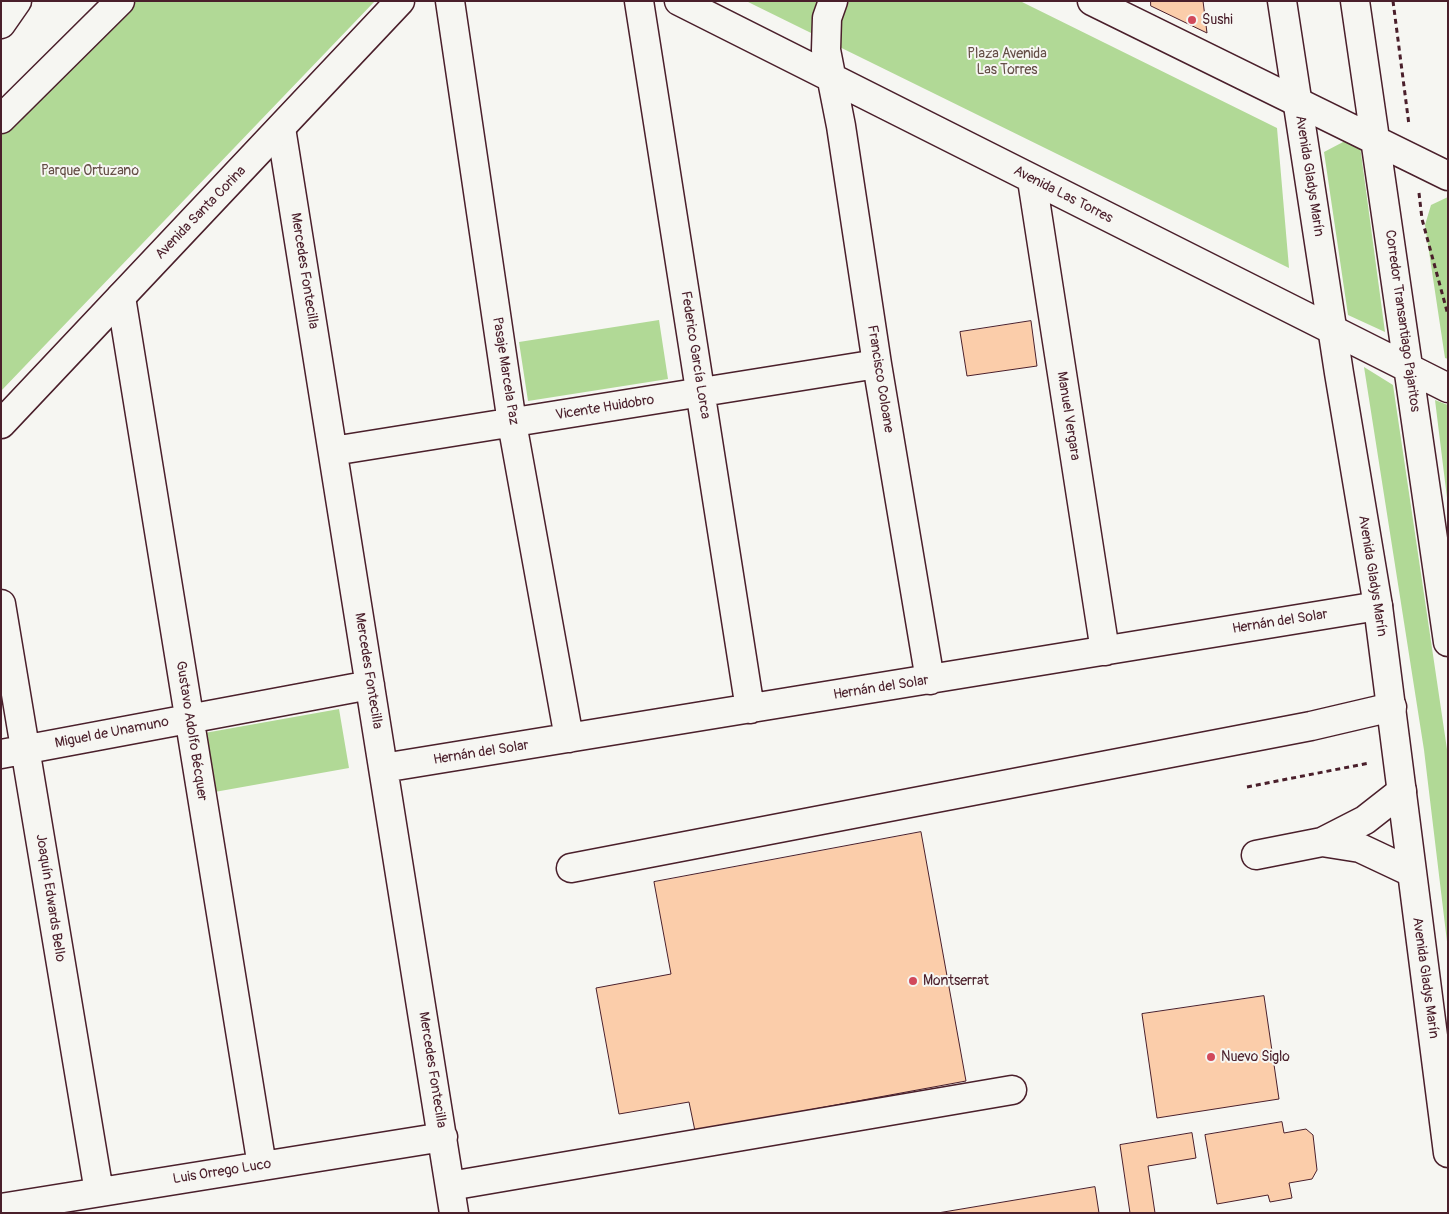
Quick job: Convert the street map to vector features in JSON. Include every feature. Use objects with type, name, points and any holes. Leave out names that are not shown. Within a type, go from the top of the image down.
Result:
[{"type":"street","points":[[1,24],[17,1]]},
{"type":"street","points":[[1,120],[120,1]]},
{"type":"street","name":"Avenida Santa Corina","points":[[1,424],[400,1]]},
{"type":"street","name":"Pasaje Marcela Paz","points":[[450,1],[512,423],[569,738]]},
{"type":"street","name":"Federico García Lorca","points":[[639,1],[750,709]]},
{"type":"street","name":"Avenida Las Torres","points":[[679,1],[1333,332],[1448,388]]},
{"type":"street","name":"Francisco Coloane","points":[[833,1],[827,18],[825,34],[877,364],[930,680]]},
{"type":"street","points":[[1092,1],[1376,143],[1448,176]]},
{"type":"street","name":"Avenida Gladys Marín","points":[[1282,1],[1333,332],[1378,606],[1399,758],[1411,872],[1448,1153]]},
{"type":"street","name":"Corredor Transantiago Pajaritos","points":[[1355,1],[1448,642]]},
{"type":"street","name":"Mercedes Fontecilla","points":[[281,128],[454,1213]]},
{"type":"street","name":"Manuel Vergara","points":[[1032,180],[1105,651]]},
{"type":"street","name":"Gustavo Adolfo Bécquer","points":[[121,297],[262,1166]]},
{"type":"street","name":"Vicente Huidobro","points":[[333,451],[877,364]]},
{"type":"street","name":"Joaquín Edwards Bello","points":[[1,604],[13,752],[99,1192]]},
{"type":"street","name":"Hernán del Solar","points":[[383,768],[1378,606]]},
{"type":"street","name":"Miguel de Unamuno","points":[[13,752],[370,684]]},
{"type":"street","points":[[571,868],[1311,726],[1392,708]]},
{"type":"street","points":[[1256,854],[1322,842],[1365,820],[1402,791]]},
{"type":"street","points":[[1322,842],[1360,848],[1411,872]]},
{"type":"street","points":[[450,1186],[1012,1090]]},
{"type":"street","name":"Luis Orrego Luco","points":[[1,1208],[442,1138]]},
{"type":"path","points":[[1247,786],[1399,758]]},
{"type":"green space","name":"Parque Ortuzano","points":[[135,1],[375,1],[1,391],[1,134]]},
{"type":"green space","name":"Plaza Avenida Las Torres","points":[[746,1],[1020,1],[1277,128],[1289,268]]},
{"type":"green space","points":[[1345,141],[1360,146],[1385,332],[1348,315],[1324,152]]},
{"type":"green space","points":[[1448,197],[1448,359],[1445,358],[1425,225],[1431,205]]},
{"type":"green space","points":[[659,320],[668,379],[528,401],[519,342]]},
{"type":"green space","points":[[1364,367],[1393,385],[1448,756],[1448,950],[1424,750]]},
{"type":"green space","points":[[1435,400],[1448,405],[1448,506]]},
{"type":"green space","points":[[339,709],[349,768],[209,793],[199,734]]},
{"type":"building","name":"Sushi","points":[[1151,1],[1203,1],[1207,33],[1151,6]]},
{"type":"building","points":[[1031,321],[1037,366],[967,376],[960,332]]},
{"type":"building","points":[[921,832],[966,1081],[695,1131],[689,1102],[619,1114],[596,988],[671,974],[654,882]]},
{"type":"building","name":"Nuevo Siglo","points":[[1264,996],[1279,1099],[1157,1118],[1142,1014]]},
{"type":"building","points":[[1282,1122],[1284,1133],[1306,1129],[1313,1135],[1317,1170],[1312,1179],[1289,1183],[1292,1198],[1270,1202],[1268,1195],[1217,1204],[1205,1135]]},
{"type":"building","points":[[1192,1133],[1196,1158],[1148,1166],[1155,1213],[1130,1213],[1120,1145]]},
{"type":"building","points":[[1095,1187],[1099,1213],[938,1213]]},
{"type":"place","name":"Sushi","points":[[1192,20]]},
{"type":"place","name":"Montserrat","points":[[913,981]]},
{"type":"place","name":"Nuevo Siglo","points":[[1211,1057]]}]
